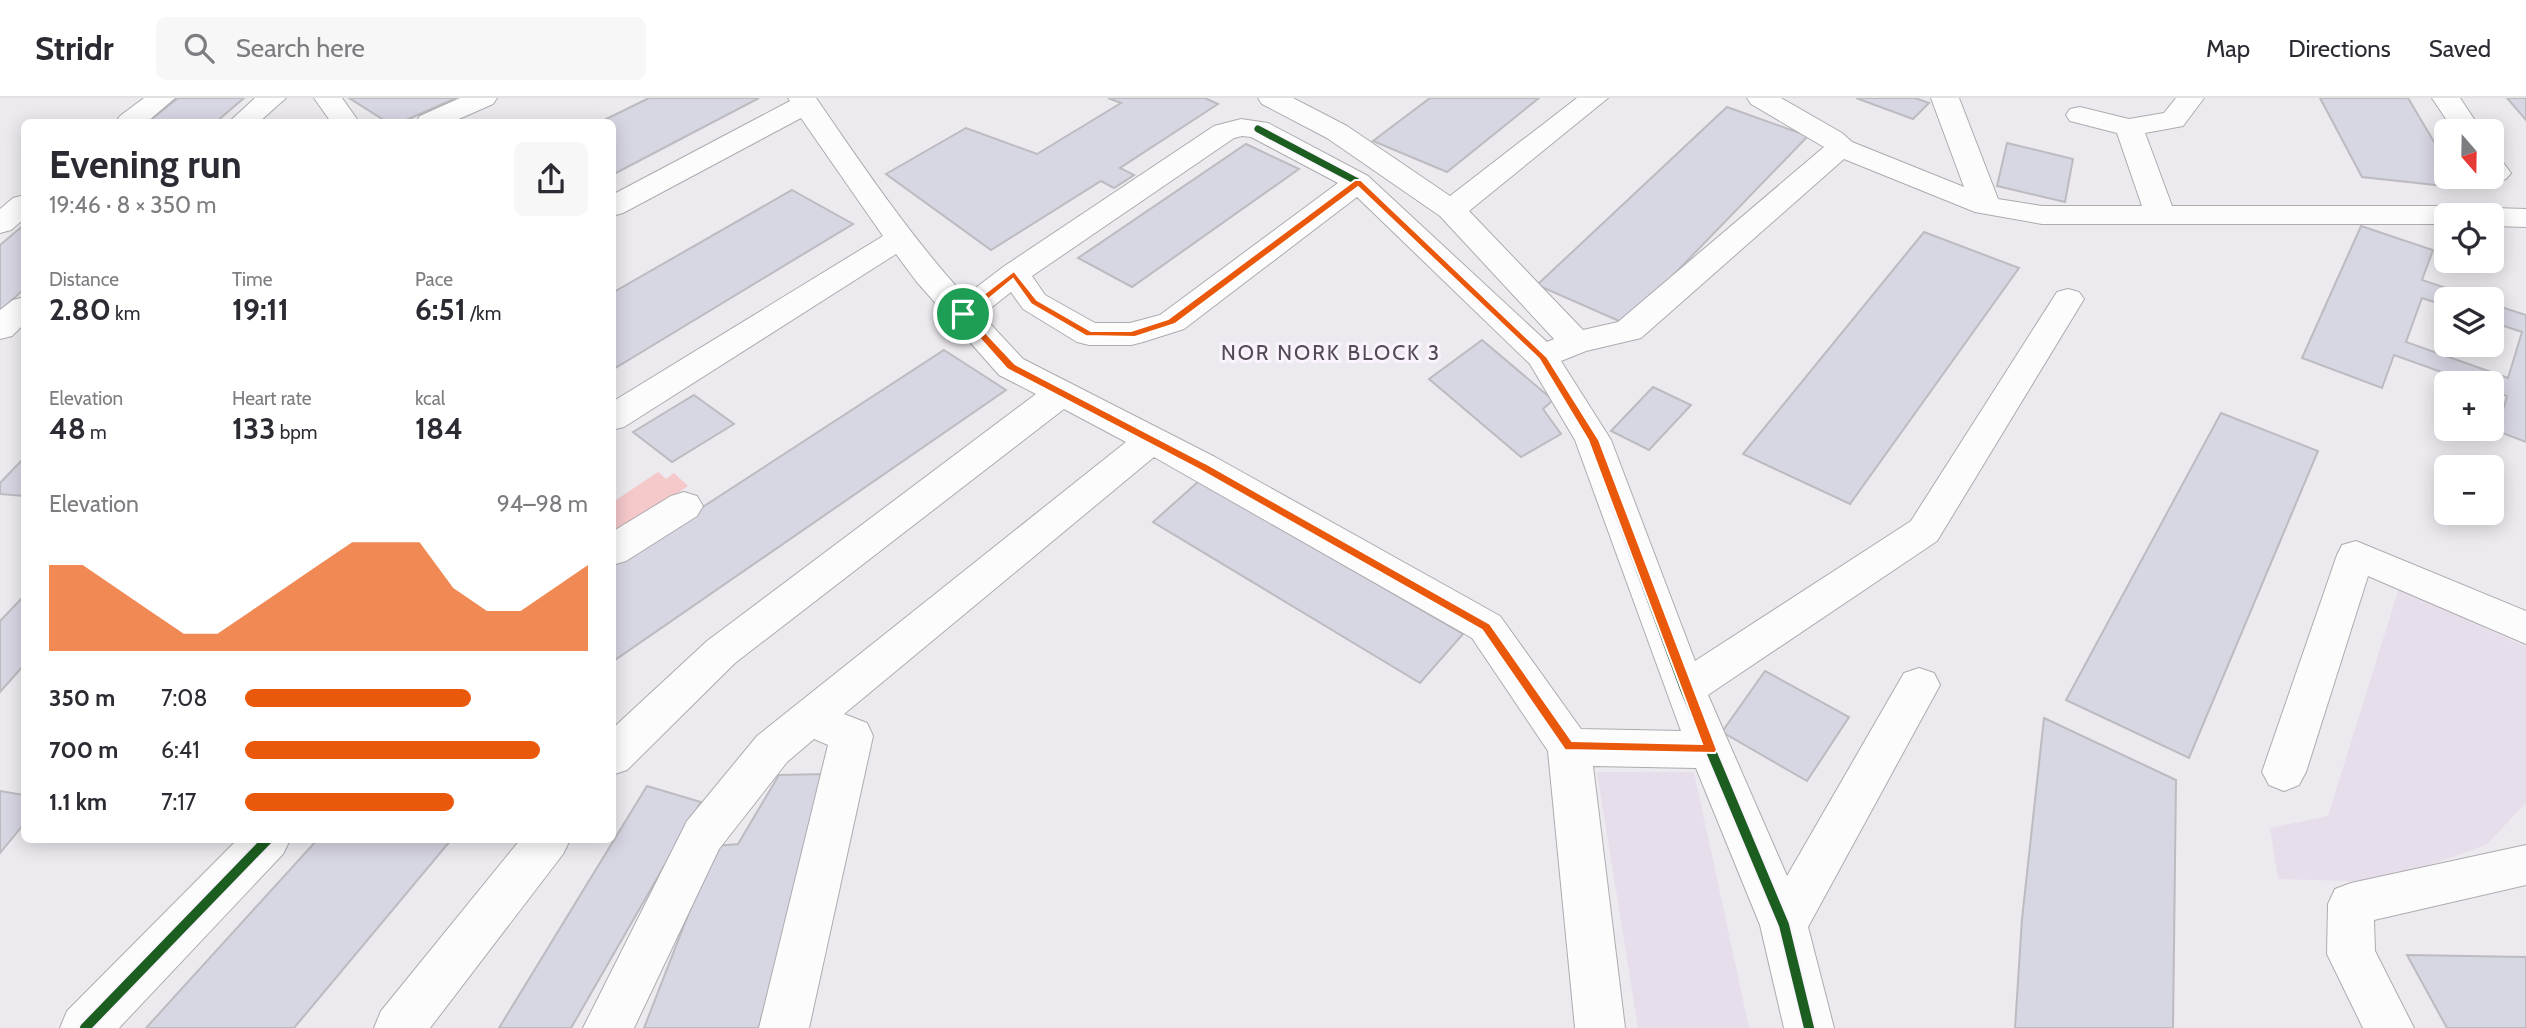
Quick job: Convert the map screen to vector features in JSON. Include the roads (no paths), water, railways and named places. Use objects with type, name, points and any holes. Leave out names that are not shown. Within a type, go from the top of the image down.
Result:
[{"type":"street","points":[[134,119],[161,98]]},
{"type":"street","points":[[247,119],[272,98]]},
{"type":"street","points":[[328,98],[343,119]]},
{"type":"street","points":[[437,119],[483,98]]},
{"type":"street","points":[[1451,210],[1594,98]]},
{"type":"street","points":[[1761,98],[1832,139],[1842,148],[1986,206],[2042,215],[2434,215]]},
{"type":"street","points":[[1945,98],[1986,206]]},
{"type":"street","points":[[2080,115],[2129,128],[2173,120],[2190,98]]},
{"type":"street","points":[[2446,98],[2460,119]]},
{"type":"street","points":[[616,205],[804,101],[927,275],[1011,367],[1202,466],[1486,627],[1569,747],[1600,1028]]},
{"type":"street","points":[[1265,113],[1358,182],[1542,357],[1593,440],[1685,689],[1784,925],[1809,1028]]},
{"type":"street","points":[[963,314],[1014,274],[1224,132],[1241,127],[1265,113],[1337,132],[1451,210],[1576,343]]},
{"type":"street","points":[[2129,128],[2160,215]]},
{"type":"street","points":[[1542,357],[1576,343],[1629,330],[1828,156],[1842,148]]},
{"type":"street","points":[[1014,274],[1034,302],[1089,334],[1131,334],[1172,322],[1358,182]]},
{"type":"street","points":[[0,224],[21,206]]},
{"type":"street","points":[[2504,217],[2526,218]]},
{"type":"street","points":[[616,416],[900,238]]},
{"type":"street","points":[[1685,689],[1924,531],[2068,299]]},
{"type":"street","points":[[0,328],[21,310]]},
{"type":"street","points":[[616,753],[721,652],[1060,394]]},
{"type":"street","points":[[608,1028],[703,835],[772,749],[1151,440]]},
{"type":"street","points":[[616,548],[684,506]]},
{"type":"street","points":[[2284,772],[2356,555],[2526,628]]},
{"type":"street","points":[[1784,925],[1919,685]]},
{"type":"street","points":[[784,1028],[852,736],[809,719]]},
{"type":"street","points":[[1569,747],[1711,750]]},
{"type":"street","points":[[85,1028],[264,843]]},
{"type":"street","points":[[399,1028],[545,843]]},
{"type":"street","points":[[2389,1028],[2351,954],[2351,904],[2526,865]]},
{"type":"district","name":"NOR NORK BLOCK 3","points":[[1331,352]]}]
